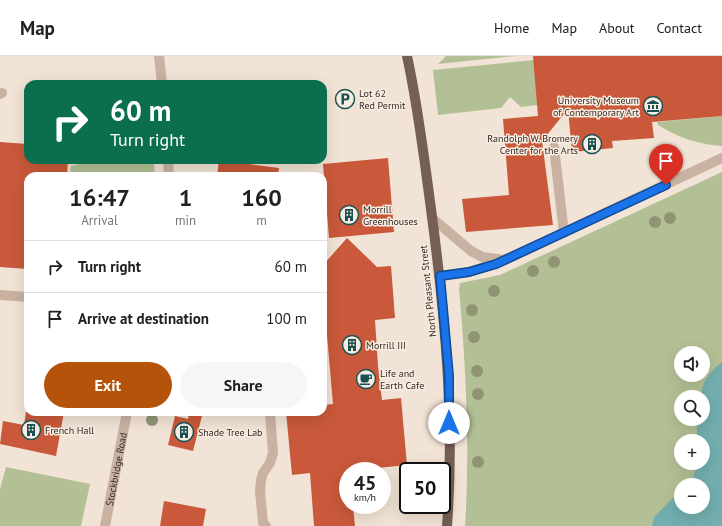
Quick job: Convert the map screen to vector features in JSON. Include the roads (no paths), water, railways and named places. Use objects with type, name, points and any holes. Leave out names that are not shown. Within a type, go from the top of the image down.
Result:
[{"type":"main road","name":"North Pleasant Street","points":[[407,56],[417,107],[440,276],[449,376],[449,500],[447,526]]},
{"type":"lane","points":[[159,56],[162,80]]},
{"type":"lane","points":[[554,147],[564,233]]},
{"type":"lane","points":[[440,276],[469,272],[504,260],[722,158]]},
{"type":"lane","points":[[432,218],[471,251],[482,257],[504,260]]},
{"type":"lane","points":[[0,295],[24,297]]},
{"type":"lane","name":"Stockbridge Road","points":[[105,526],[126,416]]},
{"type":"lane","points":[[266,526],[263,523],[260,491],[263,473],[270,462],[273,453],[270,416]]},
{"type":"water","points":[[722,362],[722,526],[652,526],[654,517],[674,497],[674,514],[710,514],[710,478],[693,478],[696,470],[710,470],[710,434],[697,434],[697,426],[710,426],[710,390],[701,390],[705,382],[710,382],[710,374]]},
{"type":"place","name":"Lot 62 Red Permit","points":[[345,99]]},
{"type":"place","name":"University Museum of Contemporary Art","points":[[653,106]]},
{"type":"place","name":"Randolph W. Bromery Center for the Arts","points":[[592,144]]},
{"type":"place","name":"Morrill Greenhouses","points":[[349,215]]},
{"type":"place","name":"Morrill III","points":[[352,345]]},
{"type":"place","name":"Life and Earth Cafe","points":[[366,379]]},
{"type":"place","name":"French Hall","points":[[31,430]]},
{"type":"place","name":"Shade Tree Lab","points":[[184,432]]}]
